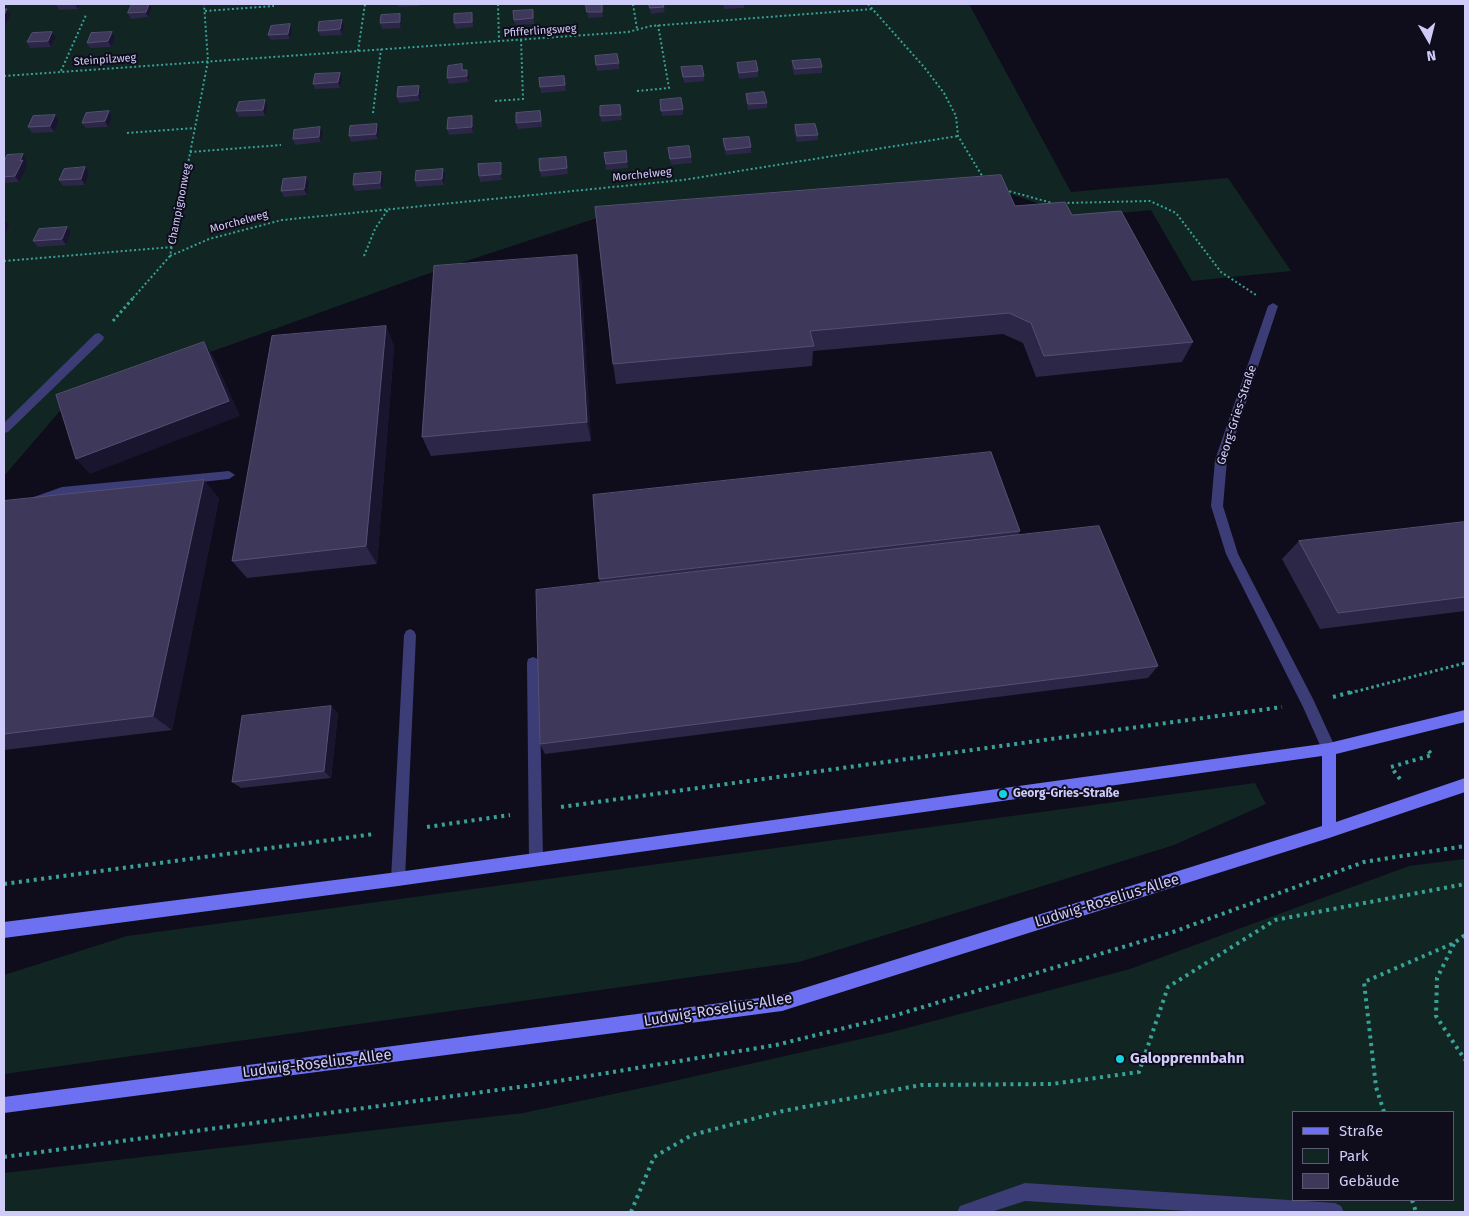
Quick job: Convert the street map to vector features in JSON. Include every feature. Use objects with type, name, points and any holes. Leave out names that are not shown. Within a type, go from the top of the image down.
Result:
[{"type":"main road","points":[[4,930],[398,878],[1329,749],[1465,716]]},
{"type":"main road","name":"Georg-Gries-Straße","points":[[1329,749],[1329,831]]},
{"type":"main road","name":"Ludwig-Roselius-Allee","points":[[4,1105],[782,1003],[1329,831],[1465,785]]},
{"type":"street","name":"Georg-Gries-Straße","points":[[1273,306],[1221,460],[1217,506],[1232,554],[1308,703],[1329,749]]},
{"type":"street","points":[[4,429],[99,337]]},
{"type":"street","points":[[22,506],[62,492],[229,475]]},
{"type":"street","points":[[398,878],[410,635]]},
{"type":"street","points":[[533,663],[536,859]]},
{"type":"street","points":[[966,1212],[1025,1192],[1335,1212]]},
{"type":"path","name":"Champignonweg","points":[[99,337],[170,256],[208,61],[204,4]]},
{"type":"path","points":[[358,51],[365,4]]},
{"type":"path","points":[[498,4],[499,41]]},
{"type":"path","points":[[633,4],[637,29]]},
{"type":"path","points":[[868,4],[924,66],[944,93],[956,116],[958,136],[983,178],[991,182]]},
{"type":"path","points":[[205,11],[274,6]]},
{"type":"path","name":"Pfifferlingsweg","points":[[208,61],[628,32],[658,25],[872,8]]},
{"type":"path","points":[[61,72],[86,14]]},
{"type":"path","points":[[637,91],[669,88],[658,25]]},
{"type":"path","points":[[495,101],[523,99],[521,40]]},
{"type":"path","points":[[373,113],[381,49]]},
{"type":"path","name":"Steinpilzweg","points":[[4,76],[208,61]]},
{"type":"path","points":[[127,133],[195,128]]},
{"type":"path","name":"Morchelweg","points":[[170,256],[209,239],[282,220],[683,180],[958,136]]},
{"type":"path","points":[[190,152],[281,144]]},
{"type":"path","points":[[999,187],[1048,204],[1150,201],[1176,213],[1221,272],[1273,306]]},
{"type":"path","points":[[364,256],[375,229],[389,208]]},
{"type":"path","points":[[4,261],[172,247]]},
{"type":"path","points":[[4,884],[1308,703],[1465,664]]},
{"type":"path","points":[[1414,728],[1432,755],[1391,767],[1415,801]]},
{"type":"path","points":[[631,1212],[654,1157],[692,1135],[783,1111],[921,1084],[1052,1084],[1139,1072],[1168,987],[1275,920],[1465,884]]},
{"type":"path","points":[[1384,1111],[1376,1087],[1364,982],[1454,943],[1465,935]]},
{"type":"path","points":[[1454,943],[1437,978],[1436,1016],[1465,1060]]},
{"type":"green space","points":[[4,4],[969,4],[1071,192],[1228,178],[1291,271],[1192,281],[1151,210],[1078,217],[978,183],[597,218],[427,274],[66,404],[4,476]]},
{"type":"green space","points":[[1255,783],[1266,804],[1174,845],[799,962],[4,1074],[4,975],[127,936]]},
{"type":"green space","name":"Galopprennbahn","points":[[1465,859],[1465,1212],[4,1212],[4,1173],[523,1113],[892,1032],[1130,969],[1409,866]]},
{"type":"building","points":[[132,4],[149,4],[146,12],[128,13]]},
{"type":"building","points":[[586,4],[602,4],[602,12],[587,12]]},
{"type":"building","points":[[649,4],[663,4],[664,7],[650,8]]},
{"type":"building","points":[[533,10],[533,18],[514,20],[513,11]]},
{"type":"building","points":[[472,13],[472,22],[454,23],[454,14]]},
{"type":"building","points":[[400,14],[400,22],[380,23],[381,15]]},
{"type":"building","points":[[342,20],[340,29],[318,31],[319,22]]},
{"type":"building","points":[[290,24],[288,34],[268,35],[271,26]]},
{"type":"building","points":[[52,32],[48,41],[27,42],[32,33]]},
{"type":"building","points":[[112,32],[108,41],[87,43],[91,33]]},
{"type":"building","points":[[617,54],[619,63],[596,65],[595,56]]},
{"type":"building","points":[[820,59],[822,67],[795,69],[792,61]]},
{"type":"building","points":[[756,61],[758,71],[739,73],[737,63]]},
{"type":"building","points":[[462,64],[462,70],[467,70],[467,76],[447,78],[448,66]]},
{"type":"building","points":[[702,66],[704,76],[683,77],[681,67]]},
{"type":"building","points":[[340,73],[338,82],[313,84],[315,74]]},
{"type":"building","points":[[564,76],[565,85],[540,87],[539,78]]},
{"type":"building","points":[[419,86],[418,95],[397,97],[398,87]]},
{"type":"building","points":[[764,92],[767,103],[748,104],[746,94]]},
{"type":"building","points":[[681,98],[683,109],[661,111],[660,100]]},
{"type":"building","points":[[265,100],[263,110],[236,111],[239,102]]},
{"type":"building","points":[[620,105],[621,115],[600,116],[600,106]]},
{"type":"building","points":[[109,111],[105,121],[82,123],[86,113]]},
{"type":"building","points":[[540,111],[541,121],[516,123],[516,113]]},
{"type":"building","points":[[55,115],[50,126],[28,127],[33,116]]},
{"type":"building","points":[[472,116],[472,127],[447,129],[448,118]]},
{"type":"building","points":[[377,124],[376,134],[349,136],[350,126]]},
{"type":"building","points":[[815,124],[818,135],[797,136],[795,125]]},
{"type":"building","points":[[320,127],[319,137],[293,139],[294,130]]},
{"type":"building","points":[[749,137],[751,147],[726,150],[723,139]]},
{"type":"building","points":[[689,146],[691,157],[670,159],[668,148]]},
{"type":"building","points":[[626,151],[627,162],[606,164],[604,153]]},
{"type":"building","points":[[23,154],[20,161],[23,160],[15,176],[4,177],[4,162],[7,155]]},
{"type":"building","points":[[566,157],[567,168],[540,171],[539,159]]},
{"type":"building","points":[[501,163],[501,174],[479,176],[478,164]]},
{"type":"building","points":[[85,167],[81,179],[59,180],[64,169]]},
{"type":"building","points":[[443,169],[442,179],[415,181],[416,171]]},
{"type":"building","points":[[381,172],[380,183],[353,185],[354,174]]},
{"type":"building","points":[[1001,175],[1015,206],[1065,202],[1072,215],[1121,211],[1193,342],[1044,356],[1031,323],[1009,313],[810,331],[814,346],[613,364],[595,207]]},
{"type":"building","points":[[306,177],[304,189],[281,191],[283,179]]},
{"type":"building","points":[[67,227],[62,239],[33,241],[39,229]]},
{"type":"building","points":[[577,255],[587,422],[422,437],[434,266]]},
{"type":"building","points":[[386,326],[366,546],[232,561],[272,336]]},
{"type":"building","points":[[204,342],[229,401],[76,459],[56,395]]},
{"type":"building","points":[[991,452],[1020,531],[599,579],[593,495]]},
{"type":"building","points":[[204,480],[153,716],[4,734],[4,501]]},
{"type":"building","points":[[1465,522],[1465,597],[1338,613],[1299,541]]},
{"type":"building","points":[[1099,526],[1158,666],[540,744],[536,590]]},
{"type":"building","points":[[331,706],[324,771],[232,782],[242,716]]},
{"type":"place","name":"Georg-Gries-Straße","points":[[1003,794]]},
{"type":"place","name":"Galopprennbahn","points":[[1120,1059]]}]
